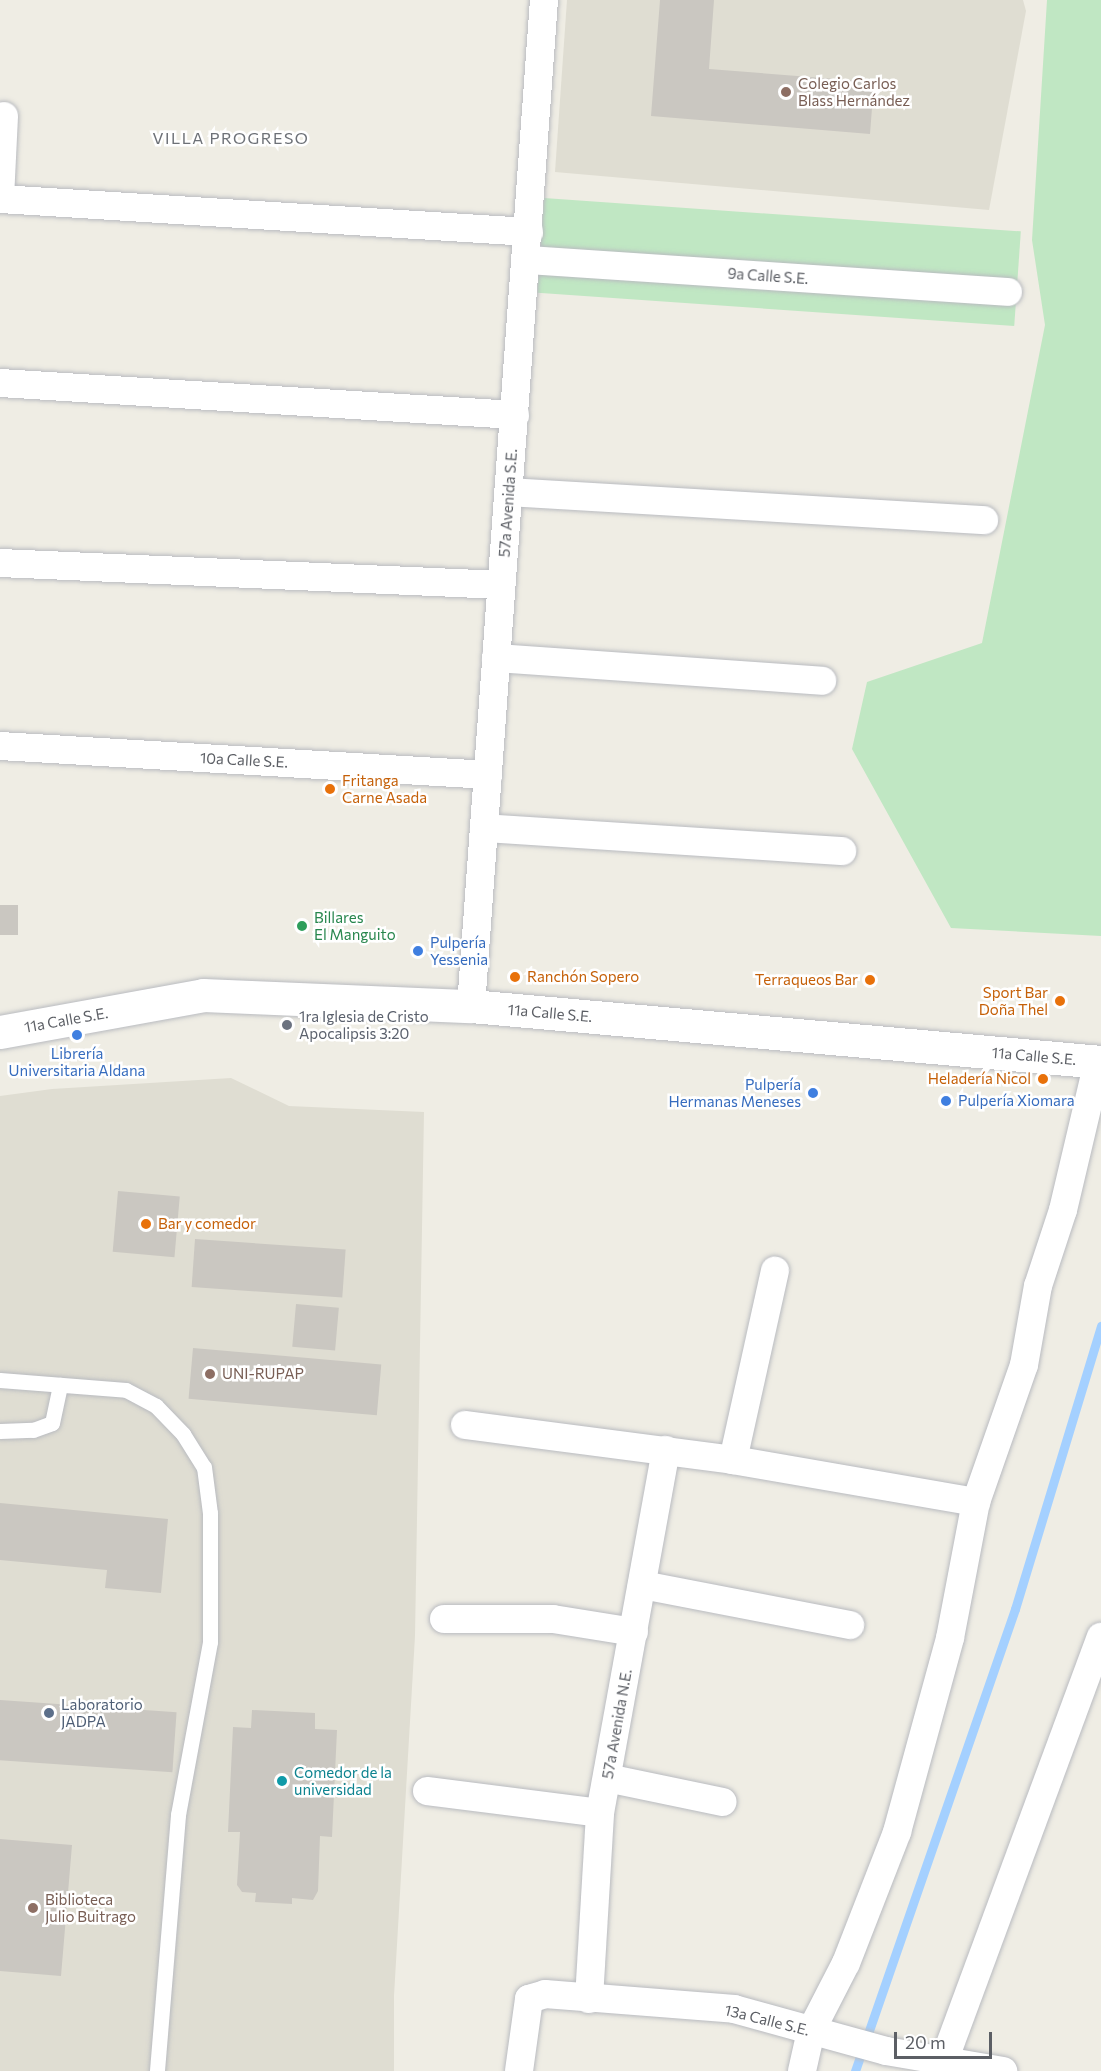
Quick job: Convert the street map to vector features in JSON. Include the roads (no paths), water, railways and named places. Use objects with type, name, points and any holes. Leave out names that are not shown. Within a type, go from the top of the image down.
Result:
[{"type":"street","name":"57a Avenida S.E.","points":[[471,1006],[528,246],[544,0]]},
{"type":"street","points":[[0,198],[4,116]]},
{"type":"street","name":"9a Calle S.E.","points":[[0,198],[1008,292]]},
{"type":"street","points":[[0,384],[515,415]]},
{"type":"street","points":[[509,492],[984,520]]},
{"type":"street","points":[[0,563],[502,585]]},
{"type":"street","points":[[496,658],[822,681]]},
{"type":"street","name":"10a Calle S.E.","points":[[0,746],[488,775]]},
{"type":"street","points":[[484,828],[842,851]]},
{"type":"street","name":"11a Calle S.E.","points":[[0,1032],[203,995],[471,1006],[1100,1062]]},
{"type":"street","points":[[802,2071],[811,2031],[846,1963],[897,1832],[950,1638],[976,1502],[1024,1365],[1038,1286],[1063,1210],[1100,1062]]},
{"type":"street","points":[[733,1460],[775,1270]]},
{"type":"street","points":[[465,1425],[733,1460],[976,1502]]},
{"type":"street","name":"57a Avenida N.E.","points":[[589,1999],[600,1813],[666,1450]]},
{"type":"street","points":[[642,1585],[850,1625]]},
{"type":"street","points":[[444,1619],[553,1619],[634,1632]]},
{"type":"street","points":[[945,2058],[1101,1637]]},
{"type":"street","points":[[607,1778],[723,1802]]},
{"type":"street","points":[[426,1791],[600,1813]]},
{"type":"street","name":"13a Calle S.E.","points":[[519,2071],[529,2000],[545,1994],[734,2009],[886,2052],[945,2058],[1003,2071]]},
{"type":"lane","points":[[0,1380],[126,1390],[156,1406],[183,1434],[204,1467],[210,1513],[210,1642],[178,1815],[157,2071]]},
{"type":"lane","points":[[0,1431],[33,1430],[52,1423],[60,1385]]},
{"type":"waterway","points":[[855,2071],[1015,1609],[1101,1326]]},
{"type":"place","name":"Colegio Carlos Blass Hernández","points":[[786,92]]},
{"type":"place","name":"Fritanga Carne Asada","points":[[330,789]]},
{"type":"place","name":"Billares El Manguito","points":[[302,926]]},
{"type":"place","name":"Pulpería Yessenia","points":[[418,951]]},
{"type":"place","name":"Ranchón Sopero","points":[[515,977]]},
{"type":"place","name":"Terraqueos Bar","points":[[870,980]]},
{"type":"place","name":"Sport Bar Doña Thel","points":[[1060,1001]]},
{"type":"place","name":"1ra Iglesia de Cristo Apocalipsis 3:20","points":[[287,1025]]},
{"type":"place","name":"Librería Universitaria Aldana","points":[[77,1035]]},
{"type":"place","name":"Heladería Nicol","points":[[1043,1079]]},
{"type":"place","name":"Pulpería Hermanas Meneses","points":[[813,1093]]},
{"type":"place","name":"Pulpería Xiomara","points":[[946,1101]]},
{"type":"place","name":"Bar y comedor","points":[[146,1224]]},
{"type":"place","name":"UNI-RUPAP","points":[[210,1374]]},
{"type":"place","name":"Laboratorio JADPA","points":[[49,1713]]},
{"type":"place","name":"Comedor de la universidad","points":[[282,1781]]},
{"type":"place","name":"Biblioteca Julio Buitrago","points":[[33,1908]]},
{"type":"district","name":"VILLA PROGRESO","points":[[231,138]]}]
